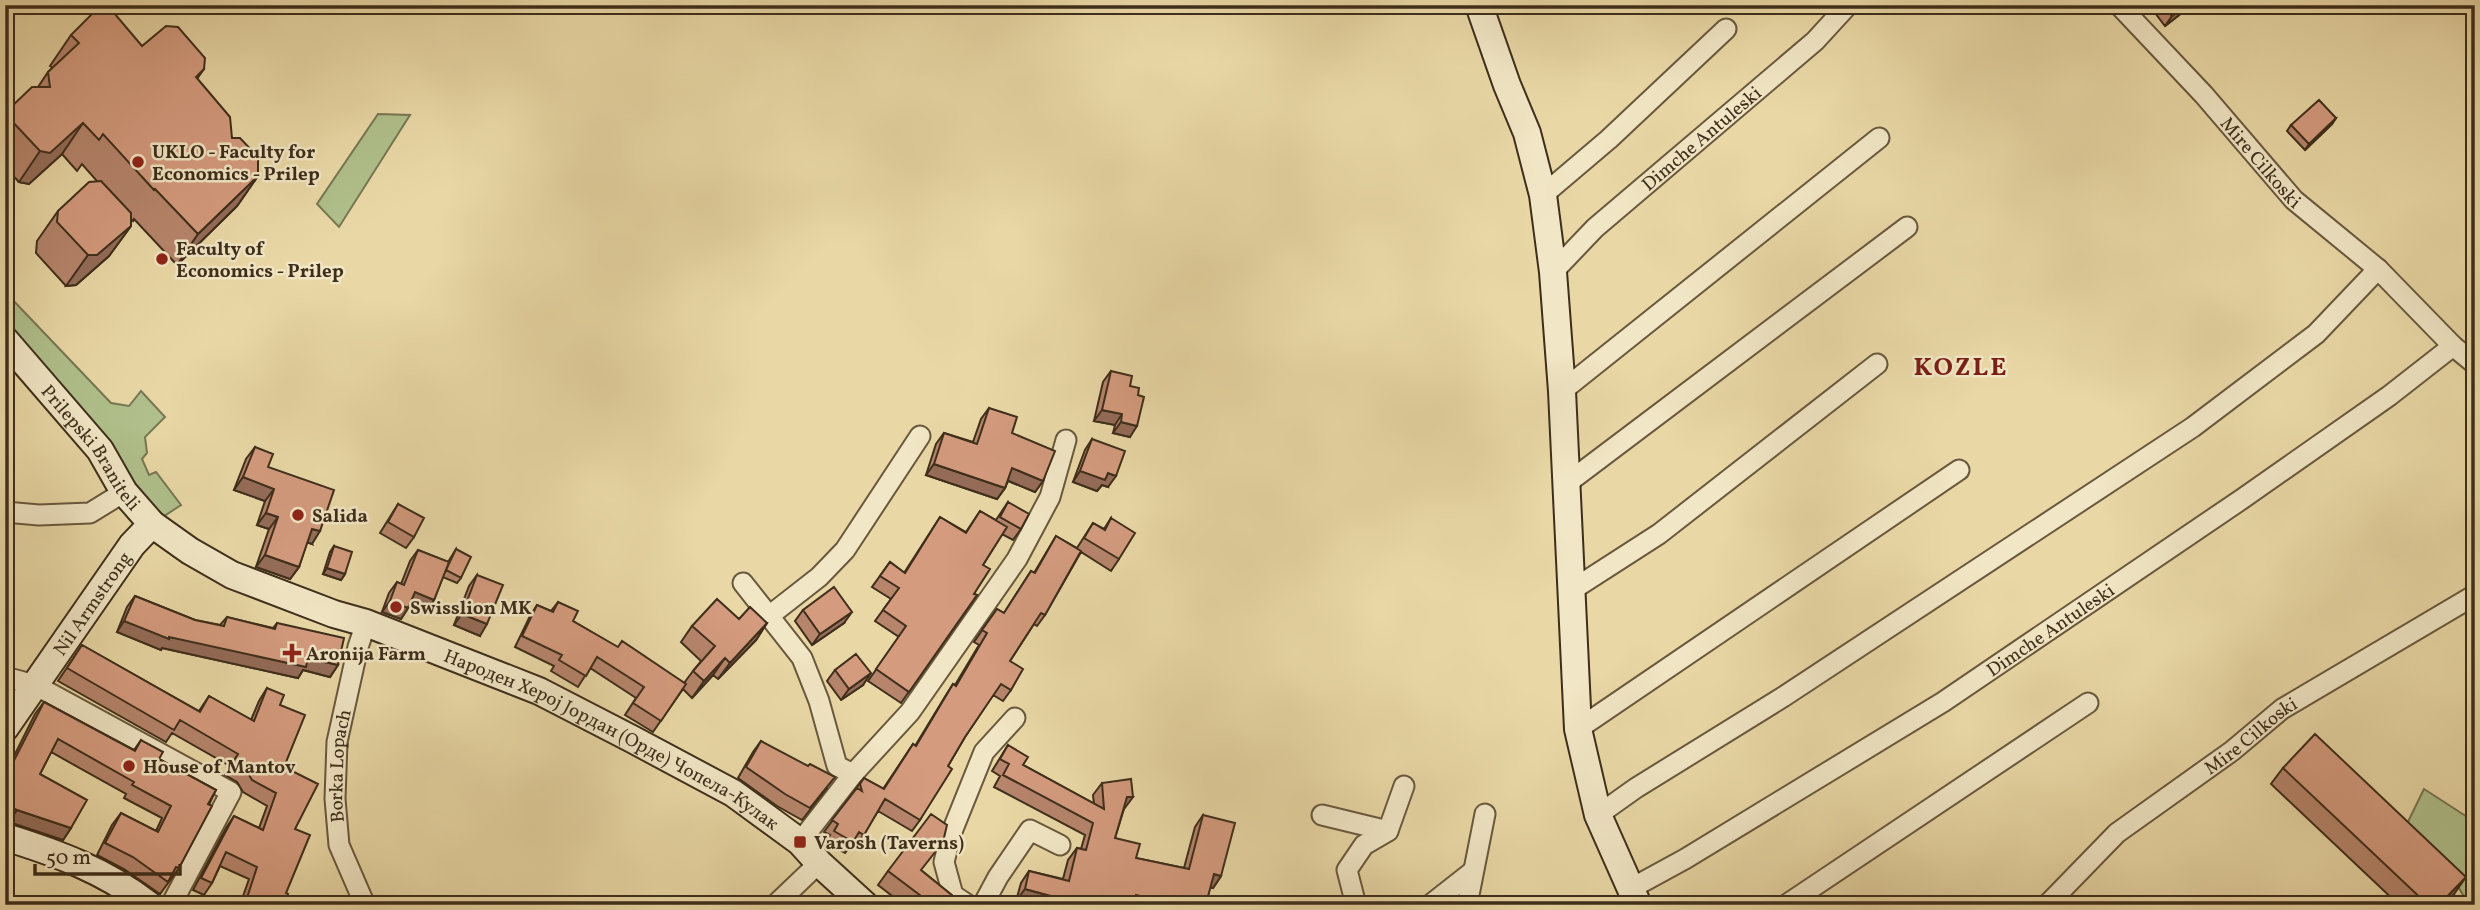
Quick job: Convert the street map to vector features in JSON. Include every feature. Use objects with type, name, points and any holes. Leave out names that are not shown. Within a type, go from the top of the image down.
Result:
[{"type":"street","name":"Dimche Antuleski","points":[[1479,5],[1527,133],[1543,195],[1553,272],[1562,391],[1578,729],[1598,815],[1634,897],[1685,859],[1943,702],[2253,491],[2389,396],[2454,346]]},
{"type":"street","name":"Dimche Antuleski","points":[[1553,272],[1595,228],[1815,41],[1847,5]]},
{"type":"street","name":"Mire Cilkoski","points":[[2119,5],[2204,95],[2294,200],[2378,269],[2475,364]]},
{"type":"street","points":[[1543,195],[1609,139],[1726,29]]},
{"type":"street","points":[[1562,391],[1879,138]]},
{"type":"street","points":[[1566,484],[1907,227]]},
{"type":"street","points":[[1598,815],[2193,427],[2316,334],[2378,269]]},
{"type":"street","name":"Prilepski Braniteli","points":[[5,340],[100,450],[124,492],[152,524]]},
{"type":"street","points":[[1572,590],[1659,534],[1877,363]]},
{"type":"street","points":[[769,616],[819,577],[845,550],[920,436]]},
{"type":"street","name":"Народен Херој Јордан (Орде) Чопела-Кулак","points":[[800,842],[853,774],[909,712],[1017,559],[1049,497],[1066,440]]},
{"type":"street","points":[[1578,729],[1959,470]]},
{"type":"street","points":[[5,512],[38,515],[90,513],[124,492]]},
{"type":"street","name":"Народен Херој Јордан (Орде) Чопела-Кулак","points":[[152,524],[190,551],[232,575],[334,614],[366,623],[539,691],[733,793],[800,842],[865,905]]},
{"type":"street","name":"Nil Armstrong","points":[[5,728],[132,545],[152,524]]},
{"type":"street","points":[[743,583],[802,658],[819,701],[837,766],[853,774]]},
{"type":"street","name":"Mire Cilkoski","points":[[2047,905],[2117,833],[2232,751],[2281,709],[2475,595]]},
{"type":"street","name":"Borka Lopach","points":[[365,905],[339,845],[335,799],[337,742],[366,623]]},
{"type":"street","points":[[5,677],[35,685],[232,792],[171,905]]},
{"type":"street","points":[[1786,905],[2088,703]]},
{"type":"street","points":[[968,905],[953,895],[944,862],[956,822],[984,752],[1015,718]]},
{"type":"street","points":[[1356,905],[1347,870],[1364,845],[1388,831],[1404,786]]},
{"type":"street","points":[[1467,905],[1485,814]]},
{"type":"street","points":[[1322,815],[1388,831]]},
{"type":"street","points":[[983,905],[998,877],[1030,830],[1060,845]]},
{"type":"street","points":[[5,837],[83,864],[130,889],[149,905]]},
{"type":"street","points":[[775,905],[819,863]]},
{"type":"street","points":[[1430,905],[1472,872]]},
{"type":"green space","points":[[378,114],[410,115],[339,227],[317,204]]},
{"type":"green space","points":[[9,296],[111,403],[129,406],[141,391],[165,417],[145,437],[147,453],[142,459],[149,475],[156,472],[181,505],[152,524],[5,340],[5,300]]},
{"type":"green space","points":[[2424,789],[2475,822],[2475,905],[2469,905],[2453,878],[2402,834]]},
{"type":"building","points":[[2163,5],[2186,5],[2172,16]]},
{"type":"building","points":[[99,7],[109,7],[142,46],[166,26],[178,27],[205,58],[204,69],[196,77],[230,117],[232,138],[240,138],[258,157],[258,176],[198,234],[103,134],[99,140],[83,123],[50,153],[40,151],[9,118],[9,109],[32,87],[50,87],[48,72],[79,43],[71,35]]},
{"type":"building","points":[[2319,100],[2336,118],[2309,144],[2291,125]]},
{"type":"building","points":[[101,181],[131,213],[131,226],[97,255],[88,255],[57,222],[58,211],[89,182]]},
{"type":"building","points":[[1111,371],[1132,376],[1130,386],[1139,388],[1138,395],[1144,397],[1137,426],[1121,422],[1122,414],[1102,410]]},
{"type":"building","points":[[989,408],[1017,417],[1012,433],[1055,451],[1043,481],[1012,468],[1005,488],[934,464],[944,433],[977,444]]},
{"type":"building","points":[[1092,439],[1125,451],[1116,476],[1108,473],[1105,480],[1080,471]]},
{"type":"building","points":[[255,447],[273,454],[268,467],[334,490],[320,531],[312,529],[299,567],[265,555],[278,517],[266,513],[274,489],[243,477]]},
{"type":"building","points":[[1008,502],[1029,514],[1021,529],[1000,517]]},
{"type":"building","points":[[398,504],[424,518],[414,537],[388,522]]},
{"type":"building","points":[[980,511],[1007,527],[983,565],[990,569],[974,594],[977,595],[909,692],[876,669],[906,626],[883,610],[899,588],[880,576],[890,562],[905,573],[940,517],[966,533]]},
{"type":"building","points":[[1111,518],[1135,533],[1119,559],[1084,538],[1093,523],[1105,530]]},
{"type":"building","points":[[1056,536],[1081,551],[1045,615],[1041,613],[1010,661],[1023,669],[1011,690],[1001,684],[965,737],[948,766],[952,769],[920,820],[885,799],[864,835],[859,832],[853,842],[834,831],[838,824],[832,820],[857,788],[862,791],[860,784],[864,778],[884,789],[913,744],[916,746],[953,684],[956,686],[987,633],[982,630],[997,609],[1004,613],[1031,571],[1035,573]]},
{"type":"building","points":[[334,546],[352,552],[345,574],[327,568]]},
{"type":"building","points":[[456,549],[471,557],[461,578],[446,570]]},
{"type":"building","points":[[418,550],[449,562],[434,600],[415,592],[408,608],[390,601],[397,582],[404,585]]},
{"type":"building","points":[[477,575],[503,585],[487,624],[462,614]]},
{"type":"building","points":[[834,587],[852,612],[820,634],[803,610]]},
{"type":"building","points":[[135,596],[195,620],[224,626],[227,617],[275,629],[277,623],[344,638],[338,665],[308,658],[306,667],[169,639],[124,621]]},
{"type":"building","points":[[717,599],[739,619],[750,607],[767,623],[730,663],[725,658],[704,681],[693,671],[715,646],[692,626]]},
{"type":"building","points":[[558,602],[578,611],[573,621],[618,647],[622,641],[686,684],[661,721],[633,703],[644,687],[597,657],[586,676],[559,660],[562,655],[522,636],[537,605],[553,612]]},
{"type":"building","points":[[82,645],[200,712],[209,696],[254,721],[267,688],[284,695],[280,705],[305,715],[284,767],[318,784],[295,829],[310,835],[286,893],[288,894],[284,905],[245,904],[257,867],[226,852],[212,883],[201,878],[234,816],[263,830],[276,793],[252,780],[246,770],[233,762],[238,754],[180,720],[174,730],[67,668]]},
{"type":"building","points":[[856,654],[871,673],[849,689],[835,670]]},
{"type":"building","points":[[44,702],[135,751],[141,740],[163,752],[159,759],[216,790],[208,804],[212,806],[179,868],[176,867],[168,882],[133,857],[105,843],[121,813],[158,832],[171,806],[58,739],[40,774],[87,800],[71,828],[17,810],[5,803],[5,778]]},
{"type":"building","points":[[2315,734],[2466,877],[2439,905],[2428,905],[2283,768]]},
{"type":"building","points":[[761,741],[835,777],[810,808],[746,767]]},
{"type":"building","points":[[1008,745],[1028,757],[1023,765],[1104,809],[1102,783],[1131,779],[1133,797],[1127,797],[1115,838],[1140,844],[1136,858],[1189,869],[1203,815],[1235,823],[1221,876],[1214,874],[1207,900],[1203,898],[1201,905],[1178,905],[1136,895],[1134,905],[1077,905],[1025,889],[1029,871],[1069,881],[1077,848],[1086,850],[1093,823],[1003,775],[1009,764],[1000,759]]},
{"type":"building","points":[[931,814],[947,825],[943,842],[921,870],[964,905],[927,905],[929,902],[888,871]]},
{"type":"place","name":"UKLO - Faculty for Economics - Prilep","points":[[138,162]]},
{"type":"place","name":"Faculty of Economics - Prilep","points":[[162,259]]},
{"type":"place","name":"Salida","points":[[298,515]]},
{"type":"place","name":"Swisslion MK","points":[[396,607]]},
{"type":"place","name":"Aronija Farm","points":[[292,653]]},
{"type":"place","name":"House of Mantov","points":[[129,766]]},
{"type":"place","name":"Varosh (Taverns)","points":[[800,842]]},
{"type":"district","name":"KOZLE","points":[[1961,366]]}]
